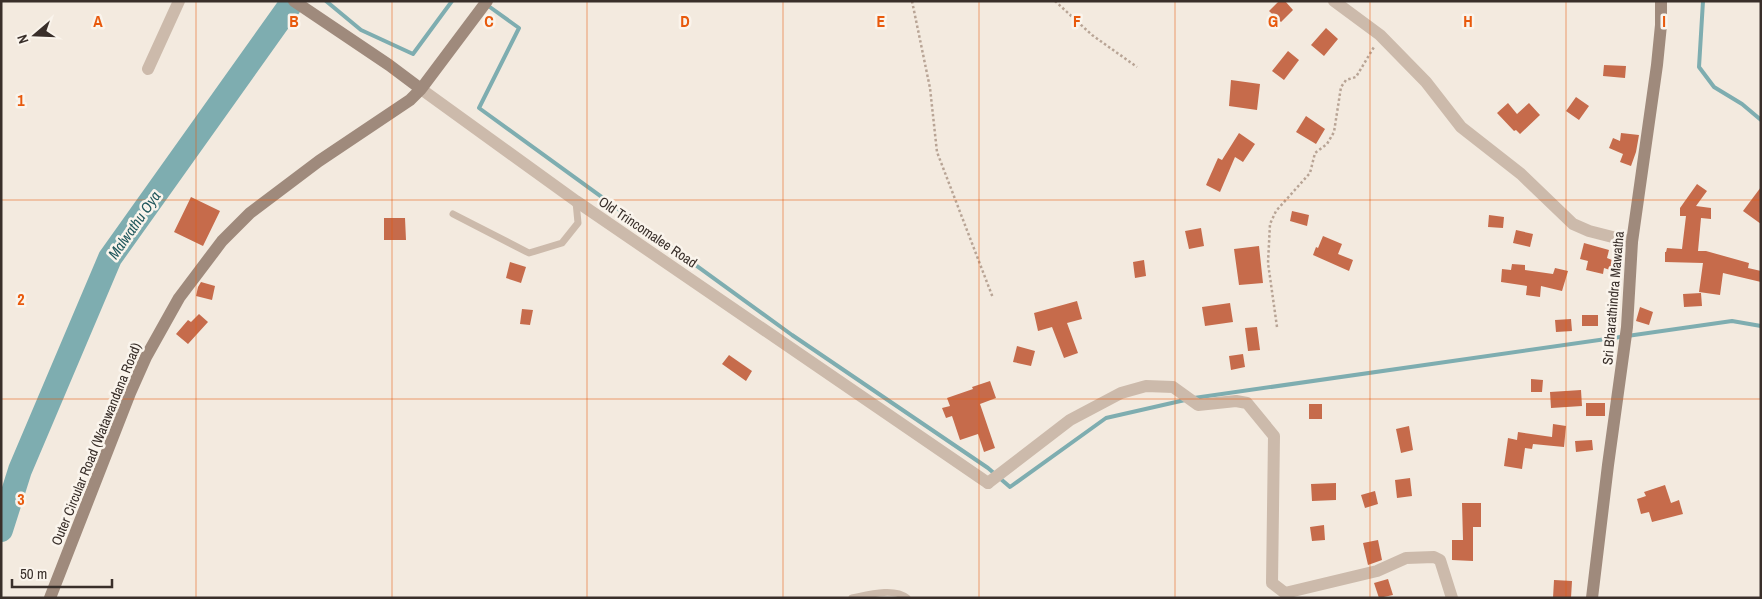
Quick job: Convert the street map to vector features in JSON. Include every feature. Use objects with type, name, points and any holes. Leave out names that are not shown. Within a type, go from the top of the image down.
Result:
[{"type":"main road","name":"Old Trincomalee Road","points":[[294,1],[389,65],[421,89]]},
{"type":"main road","name":"Outer Circular Road (Watawandana Road)","points":[[50,598],[134,384],[146,357],[179,298],[222,241],[266,199],[410,100],[421,89],[486,1]]},
{"type":"main road","name":"Sri Bharathindra Mawatha","points":[[1592,598],[1627,326],[1632,242],[1657,66],[1661,25],[1660,1]]},
{"type":"street","points":[[148,69],[179,1]]},
{"type":"street","points":[[1334,1],[1380,35],[1426,82],[1461,127],[1521,174],[1573,224],[1589,231],[1632,242]]},
{"type":"street","name":"Old Trincomalee Road","points":[[421,89],[576,201],[988,484],[1070,420],[1121,393],[1146,386],[1173,387],[1198,406],[1236,401],[1247,403],[1274,436],[1272,582],[1285,593],[1377,571],[1406,558],[1434,557],[1440,560],[1452,598]]},
{"type":"lane","points":[[453,214],[529,253],[562,243],[578,223],[576,201]]},
{"type":"lane","points":[[852,598],[880,592],[903,594],[907,598]]},
{"type":"path","points":[[912,1],[930,88],[937,152],[993,298]]},
{"type":"path","points":[[1055,1],[1092,35],[1137,67]]},
{"type":"path","points":[[1277,326],[1268,263],[1270,224],[1276,210],[1310,173],[1315,154],[1327,144],[1334,132],[1340,87],[1346,80],[1356,76],[1380,35]]},
{"type":"building","points":[[1279,1],[1285,1],[1293,10],[1281,22],[1269,11]]},
{"type":"building","points":[[1326,28],[1338,39],[1324,56],[1311,45]]},
{"type":"building","points":[[1288,51],[1299,60],[1284,80],[1272,71]]},
{"type":"building","points":[[1604,65],[1626,66],[1625,78],[1603,76]]},
{"type":"building","points":[[1231,80],[1260,84],[1257,110],[1229,106]]},
{"type":"building","points":[[1576,97],[1589,106],[1579,120],[1566,111]]},
{"type":"building","points":[[1508,103],[1517,114],[1529,103],[1540,115],[1520,134],[1516,130],[1514,131],[1497,113]]},
{"type":"building","points":[[1306,116],[1325,129],[1316,144],[1296,132]]},
{"type":"building","points":[[1239,133],[1255,144],[1243,162],[1235,157],[1220,192],[1206,185],[1218,158],[1222,160]]},
{"type":"building","points":[[1621,133],[1639,135],[1631,166],[1620,162],[1623,154],[1609,148],[1613,138],[1620,141]]},
{"type":"building","points":[[1697,184],[1707,191],[1696,206],[1711,208],[1711,219],[1701,218],[1698,251],[1706,251],[1749,263],[1748,268],[1761,271],[1761,282],[1723,273],[1720,295],[1699,292],[1703,263],[1665,262],[1667,248],[1682,249],[1686,216],[1680,216],[1680,208]]},
{"type":"building","points":[[1761,187],[1761,224],[1743,211]]},
{"type":"building","points":[[191,197],[220,211],[203,246],[174,232]]},
{"type":"building","points":[[1292,211],[1309,215],[1307,226],[1290,221]]},
{"type":"building","points":[[1489,215],[1504,217],[1503,228],[1488,227]]},
{"type":"building","points":[[384,218],[405,218],[406,240],[384,240]]},
{"type":"building","points":[[1201,228],[1204,246],[1189,249],[1185,231]]},
{"type":"building","points":[[1516,230],[1533,234],[1530,247],[1513,243]]},
{"type":"building","points":[[1323,236],[1342,244],[1338,254],[1353,260],[1349,271],[1313,255]]},
{"type":"building","points":[[1584,243],[1609,250],[1607,258],[1612,260],[1610,270],[1604,268],[1603,274],[1586,270],[1588,261],[1580,259]]},
{"type":"building","points":[[1259,246],[1263,283],[1239,285],[1234,249]]},
{"type":"building","points":[[1144,260],[1146,276],[1135,278],[1133,262]]},
{"type":"building","points":[[510,262],[526,267],[521,283],[506,278]]},
{"type":"building","points":[[1512,264],[1525,265],[1525,270],[1553,274],[1555,268],[1568,271],[1562,291],[1541,286],[1540,297],[1526,295],[1527,286],[1501,282],[1502,269],[1511,270]]},
{"type":"building","points":[[201,282],[215,286],[212,300],[196,296]]},
{"type":"building","points":[[1701,293],[1702,306],[1684,307],[1683,294]]},
{"type":"building","points":[[1077,301],[1082,319],[1067,323],[1078,353],[1064,358],[1052,327],[1038,331],[1034,313]]},
{"type":"building","points":[[1230,303],[1233,322],[1205,326],[1202,307]]},
{"type":"building","points":[[1640,307],[1653,312],[1649,325],[1636,321]]},
{"type":"building","points":[[522,309],[533,310],[530,325],[520,324]]},
{"type":"building","points":[[199,314],[208,322],[188,344],[176,334],[188,320],[191,322]]},
{"type":"building","points":[[1582,315],[1598,315],[1598,326],[1582,326]]},
{"type":"building","points":[[1571,319],[1572,331],[1556,332],[1555,320]]},
{"type":"building","points":[[1257,327],[1260,350],[1248,351],[1245,328]]},
{"type":"building","points":[[1017,346],[1035,351],[1031,366],[1013,362]]},
{"type":"building","points":[[1243,354],[1245,367],[1231,370],[1229,356]]},
{"type":"building","points":[[729,355],[752,371],[746,381],[722,364]]},
{"type":"building","points":[[1531,379],[1543,380],[1542,392],[1531,392]]},
{"type":"building","points":[[990,381],[996,398],[980,404],[995,448],[984,452],[978,434],[960,440],[952,416],[946,418],[942,408],[950,406],[947,398]]},
{"type":"building","points":[[1581,390],[1582,406],[1551,408],[1550,392]]},
{"type":"building","points":[[1586,403],[1605,403],[1605,416],[1586,416]]},
{"type":"building","points":[[1309,404],[1322,404],[1322,419],[1309,419]]},
{"type":"building","points":[[1553,424],[1566,426],[1564,447],[1533,444],[1532,449],[1525,448],[1522,469],[1504,466],[1508,438],[1517,440],[1518,432],[1552,437]]},
{"type":"building","points":[[1409,426],[1413,450],[1401,453],[1396,429]]},
{"type":"building","points":[[1592,440],[1593,450],[1576,452],[1575,441]]},
{"type":"building","points":[[1410,478],[1412,496],[1397,498],[1395,480]]},
{"type":"building","points":[[1336,483],[1336,500],[1312,501],[1311,484]]},
{"type":"building","points":[[1665,485],[1671,503],[1679,500],[1683,514],[1652,522],[1649,512],[1641,514],[1637,499],[1646,496],[1644,492]]},
{"type":"building","points":[[1375,491],[1378,504],[1365,508],[1361,495]]},
{"type":"building","points":[[1462,503],[1481,503],[1481,527],[1473,527],[1473,561],[1452,560],[1452,540],[1463,540]]},
{"type":"building","points":[[1324,525],[1325,540],[1312,541],[1310,527]]},
{"type":"building","points":[[1378,540],[1382,560],[1368,565],[1363,543]]},
{"type":"building","points":[[1388,579],[1393,595],[1379,598],[1374,583]]},
{"type":"building","points":[[1554,580],[1572,581],[1571,598],[1553,598]]},
{"type":"waterway","name":"Malwathu Oya","points":[[1,530],[20,470],[110,258],[293,1]]},
{"type":"waterway","points":[[326,1],[361,30],[413,54],[452,1]]},
{"type":"waterway","points":[[1703,1],[1699,67],[1714,87],[1742,104],[1761,120]]},
{"type":"waterway","points":[[487,5],[519,28],[479,108],[792,335],[988,468],[1010,487],[1106,418],[1185,400]]},
{"type":"waterway","points":[[1194,398],[1732,321],[1761,326]]}]
